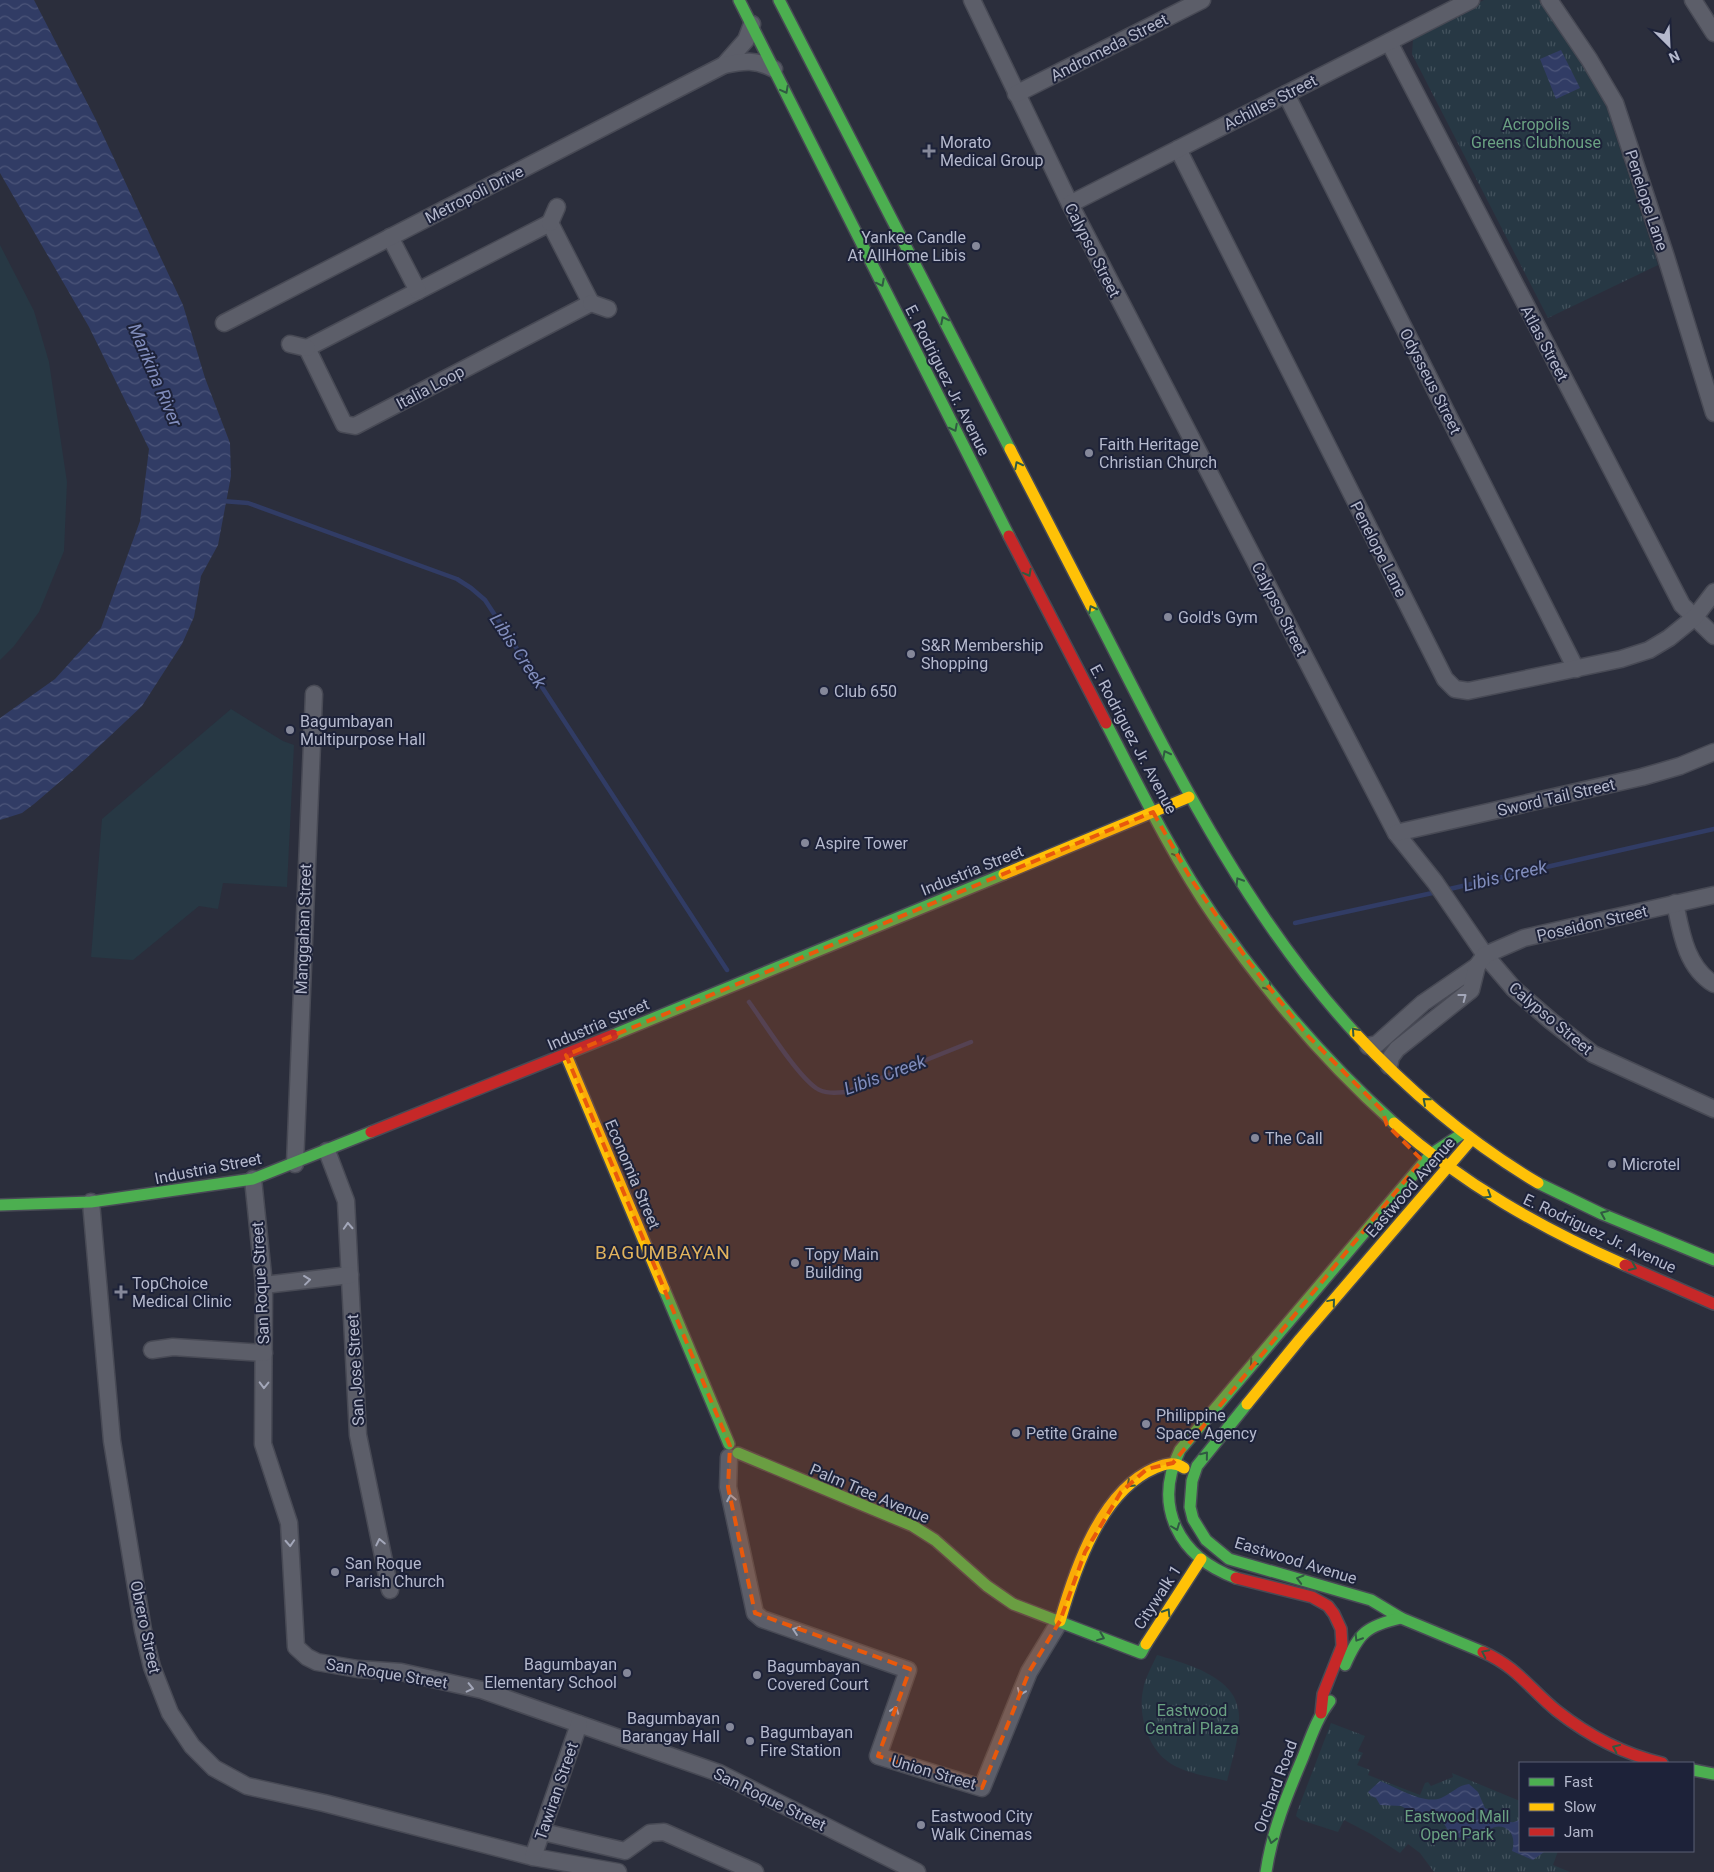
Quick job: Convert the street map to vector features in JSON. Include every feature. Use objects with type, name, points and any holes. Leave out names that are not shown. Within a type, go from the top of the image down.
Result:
[{"type":"street","name":"E. Rodriguez Jr. Avenue","points":[[739,0],[1012,543],[1153,812],[1190,879],[1238,948],[1308,1035],[1382,1110],[1448,1168],[1530,1221],[1714,1304]]},
{"type":"street","name":"E. Rodriguez Jr. Avenue","points":[[779,0],[1189,797],[1223,857],[1279,941],[1322,995],[1368,1046],[1467,1136],[1538,1184],[1714,1260]]},
{"type":"street","points":[[787,0],[789,20]]},
{"type":"street","name":"Calypso Street","points":[[972,0],[1070,204],[1396,833],[1446,898],[1481,960],[1514,989],[1593,1054],[1714,1109]]},
{"type":"street","name":"Andromeda Street","points":[[1016,94],[1202,0]]},
{"type":"street","name":"Achilles Street","points":[[1070,204],[1471,0]]},
{"type":"street","name":"Penelope Lane","points":[[1549,0],[1589,59],[1615,103],[1666,257],[1714,413]]},
{"type":"street","points":[[1693,0],[1714,33]]},
{"type":"street","name":"Metropoli Drive","points":[[724,65],[746,40],[752,24]]},
{"type":"street","name":"Atlas Street","points":[[1389,42],[1682,605],[1714,636]]},
{"type":"street","name":"Metropoli Drive","points":[[224,323],[724,65],[745,60],[757,61],[774,69]]},
{"type":"street","name":"Odysseus Street","points":[[1286,94],[1576,669]]},
{"type":"street","name":"Penelope Lane","points":[[1178,149],[1445,679],[1455,689],[1468,691],[1621,659],[1649,650],[1669,638],[1695,616],[1714,592]]},
{"type":"street","points":[[290,344],[307,348],[550,223],[557,207]]},
{"type":"street","points":[[550,223],[591,303],[608,309]]},
{"type":"street","points":[[390,237],[418,291]]},
{"type":"street","name":"Italia Loop","points":[[307,348],[344,424],[355,426],[591,303]]},
{"type":"street","name":"Manggahan Street","points":[[295,1164],[314,694]]},
{"type":"street","name":"Sword Tail Street","points":[[1396,833],[1642,778],[1680,766],[1714,752]]},
{"type":"street","name":"Industria Street","points":[[0,1205],[91,1202],[253,1179],[295,1164],[566,1055],[1189,797]]},
{"type":"street","name":"Poseidon Street","points":[[1368,1046],[1384,1038],[1423,1003],[1481,960],[1524,938],[1714,895]]},
{"type":"street","points":[[1676,903],[1689,955],[1702,976],[1714,984]]},
{"type":"street","points":[[1389,1066],[1391,1057],[1397,1049],[1471,990],[1481,960]]},
{"type":"street","name":"Economia Street","points":[[566,1055],[732,1451]]},
{"type":"street","points":[[1382,1110],[1387,1125],[1420,1154],[1422,1160],[1420,1168]]},
{"type":"street","name":"Eastwood Avenue","points":[[1332,1610],[1316,1598],[1238,1580],[1219,1572],[1201,1560],[1180,1536],[1171,1514],[1169,1479],[1173,1463],[1180,1450],[1431,1154],[1467,1136]]},
{"type":"street","name":"Eastwood Avenue","points":[[1467,1136],[1448,1168],[1300,1339],[1197,1466],[1190,1482],[1192,1515],[1199,1533],[1212,1548],[1228,1559],[1371,1600],[1401,1618],[1501,1660],[1524,1678],[1556,1710],[1592,1736],[1633,1756],[1658,1762]]},
{"type":"street","name":"San Jose Street","points":[[327,1151],[346,1201],[358,1435],[390,1590]]},
{"type":"street","name":"San Roque Street","points":[[253,1179],[264,1285],[264,1444],[289,1523],[296,1647],[307,1658],[317,1662],[358,1669],[401,1672],[482,1690],[719,1772],[917,1872]]},
{"type":"street","name":"Obrero Street","points":[[91,1202],[112,1441],[144,1630],[152,1667],[170,1713],[192,1746],[214,1768],[247,1786],[324,1803],[534,1857],[618,1872]]},
{"type":"street","points":[[1342,1258],[1359,1271]]},
{"type":"street","points":[[264,1285],[350,1275]]},
{"type":"street","points":[[1284,1326],[1300,1339]]},
{"type":"street","points":[[152,1350],[173,1347],[264,1353]]},
{"type":"street","name":"Union Street","points":[[732,1451],[728,1487],[755,1613],[762,1619],[908,1670],[878,1756],[982,1788],[1030,1672],[1060,1620]]},
{"type":"street","name":"Palm Tree Avenue","points":[[732,1451],[913,1526],[936,1540],[987,1586],[1012,1604],[1060,1620],[1141,1653]]},
{"type":"street","points":[[1060,1620],[1085,1552],[1100,1523],[1121,1492],[1147,1469],[1173,1463],[1182,1466],[1188,1473],[1190,1482]]},
{"type":"street","name":"Citywalk 1","points":[[1141,1653],[1201,1560]]},
{"type":"street","points":[[1332,1610],[1347,1607],[1359,1596]]},
{"type":"street","name":"Orchard Road","points":[[1321,1713],[1323,1695],[1337,1662],[1341,1646],[1341,1630],[1332,1610]]},
{"type":"street","name":"Orchard Road","points":[[1266,1872],[1283,1802],[1321,1713],[1331,1700],[1358,1634],[1370,1627],[1401,1618]]},
{"type":"street","name":"Tawiran Street","points":[[534,1857],[578,1724]]},
{"type":"street","points":[[1694,1770],[1714,1774]]},
{"type":"street","points":[[543,1832],[625,1851],[650,1833],[664,1832],[755,1872]]},
{"type":"highlighted area","points":[[1153,812],[1191,879],[1249,962],[1307,1035],[1382,1110],[1387,1125],[1422,1160],[1173,1463],[1147,1469],[1121,1492],[1085,1552],[1060,1621],[1029,1672],[982,1788],[878,1756],[910,1669],[755,1613],[728,1487],[730,1446],[566,1055]]},
{"type":"green space","name":"Acropolis Greens Clubhouse","points":[[1484,0],[1539,0],[1579,59],[1606,106],[1658,265],[1548,318],[1412,54],[1413,40],[1417,35]]},
{"type":"green space","points":[[0,245],[34,311],[49,362],[67,482],[64,551],[39,612],[14,646],[0,660]]},
{"type":"green space","points":[[231,709],[283,741],[294,745],[287,887],[223,883],[218,909],[199,906],[133,960],[91,957],[102,819]]},
{"type":"green space","name":"Eastwood Central Plaza","points":[[1157,1655],[1209,1674],[1230,1691],[1236,1702],[1239,1715],[1238,1732],[1227,1781],[1195,1774],[1179,1768],[1159,1754],[1149,1737],[1143,1718],[1142,1699],[1145,1681]]},
{"type":"green space","name":"Eastwood Mall Open Park","points":[[1331,1723],[1365,1736],[1358,1751],[1363,1753],[1357,1765],[1370,1770],[1368,1775],[1420,1795],[1425,1783],[1428,1782],[1431,1786],[1453,1777],[1452,1773],[1519,1801],[1519,1852],[1558,1852],[1553,1865],[1570,1872],[1434,1872],[1420,1853],[1408,1844],[1400,1853],[1371,1834],[1344,1820],[1338,1832],[1301,1820],[1296,1816]]},
{"type":"water","name":"Marikina River","points":[[0,0],[34,0],[95,118],[183,305],[205,378],[230,443],[231,476],[218,545],[201,576],[194,617],[182,644],[142,706],[76,768],[34,804],[22,813],[0,820],[0,718],[55,679],[101,628],[140,521],[149,449],[89,327],[0,173]]},
{"type":"water","points":[[1561,50],[1580,88],[1556,99],[1540,59]]},
{"type":"water","points":[[1380,1781],[1418,1797],[1434,1800],[1461,1786],[1469,1784],[1478,1792],[1485,1808],[1498,1813],[1508,1821],[1513,1822],[1519,1820],[1519,1852],[1544,1852],[1533,1860],[1512,1851],[1512,1835],[1504,1827],[1492,1828],[1486,1832],[1482,1839],[1452,1837],[1440,1817],[1418,1815],[1401,1806],[1380,1805],[1376,1798],[1368,1792]]},
{"type":"waterway","name":"Libis Creek","points":[[222,501],[248,503],[457,579],[485,600],[727,970]]},
{"type":"waterway","name":"Libis Creek","points":[[1445,890],[1714,829]]},
{"type":"waterway","name":"Libis Creek","points":[[1295,923],[1437,892]]},
{"type":"waterway","name":"Libis Creek","points":[[749,1002],[799,1072],[816,1088],[827,1092],[846,1092],[971,1042]]},
{"type":"traffic: fast","points":[[739,0],[1009,536]]},
{"type":"traffic: fast","points":[[779,0],[1010,449]]},
{"type":"traffic: fast","points":[[1091,606],[1178,774],[1241,882],[1276,934],[1314,985],[1355,1033]]},
{"type":"traffic: fast","points":[[1106,723],[1171,847],[1200,895],[1235,946],[1298,1026],[1345,1076],[1394,1123]]},
{"type":"traffic: fast","points":[[613,1035],[1004,874]]},
{"type":"traffic: fast","points":[[0,1205],[91,1202],[253,1179],[371,1132]]},
{"type":"traffic: fast","points":[[1236,1578],[1216,1569],[1199,1557],[1176,1528],[1170,1510],[1169,1491],[1172,1471],[1180,1450],[1431,1154],[1463,1133]]},
{"type":"traffic: fast","points":[[1538,1183],[1602,1214],[1714,1260]]},
{"type":"traffic: fast","points":[[664,1289],[729,1444]]},
{"type":"traffic: fast","points":[[1247,1404],[1197,1466],[1192,1481],[1190,1507],[1193,1519],[1206,1540],[1229,1559],[1371,1600],[1401,1618],[1483,1652]]},
{"type":"traffic: fast","points":[[738,1453],[913,1526],[935,1540],[987,1586],[1013,1604],[1141,1653],[1146,1644]]},
{"type":"traffic: fast","points":[[1345,1665],[1355,1645],[1365,1632],[1379,1624],[1401,1618]]},
{"type":"traffic: fast","points":[[1266,1872],[1272,1842],[1286,1799],[1321,1714],[1330,1701]]},
{"type":"traffic: fast","points":[[1694,1770],[1714,1774]]},
{"type":"traffic: slow","points":[[1010,449],[1091,606]]},
{"type":"traffic: slow","points":[[1004,874],[1189,797]]},
{"type":"traffic: slow","points":[[1355,1033],[1397,1076],[1441,1115],[1488,1151],[1538,1183]]},
{"type":"traffic: slow","points":[[566,1055],[664,1289]]},
{"type":"traffic: slow","points":[[1394,1123],[1447,1166],[1504,1203],[1563,1236],[1625,1265]]},
{"type":"traffic: slow","points":[[1247,1404],[1300,1339],[1471,1140]]},
{"type":"traffic: slow","points":[[1060,1621],[1082,1556],[1105,1513],[1119,1494],[1136,1479],[1155,1468],[1166,1464],[1173,1464],[1184,1468]]},
{"type":"traffic: slow","points":[[1146,1644],[1201,1559]]},
{"type":"traffic: jam","points":[[1009,536],[1106,723]]},
{"type":"traffic: jam","points":[[371,1132],[613,1035]]},
{"type":"traffic: jam","points":[[1625,1265],[1714,1304]]},
{"type":"traffic: jam","points":[[1236,1578],[1312,1597],[1328,1606],[1334,1614],[1341,1629],[1342,1646],[1323,1694],[1321,1713]]},
{"type":"traffic: jam","points":[[1483,1652],[1505,1664],[1547,1703],[1581,1728],[1620,1749],[1658,1762]]},
{"type":"place","name":"Morato Medical Group","points":[[929,151]]},
{"type":"place","name":"Yankee Candle At AllHome Libis","points":[[976,246]]},
{"type":"place","name":"Faith Heritage Christian Church","points":[[1089,453]]},
{"type":"place","name":"Gold's Gym","points":[[1168,617]]},
{"type":"place","name":"S&R Membership Shopping","points":[[911,654]]},
{"type":"place","name":"Club 650","points":[[824,691]]},
{"type":"place","name":"Bagumbayan Multipurpose Hall","points":[[290,730]]},
{"type":"place","name":"Aspire Tower","points":[[805,843]]},
{"type":"place","name":"The Call","points":[[1255,1138]]},
{"type":"place","name":"Microtel","points":[[1612,1164]]},
{"type":"place","name":"Topy Main Building","points":[[795,1263]]},
{"type":"place","name":"TopChoice Medical Clinic","points":[[121,1292]]},
{"type":"place","name":"Philippine Space Agency","points":[[1146,1424]]},
{"type":"place","name":"Petite Graine","points":[[1016,1433]]},
{"type":"place","name":"San Roque Parish Church","points":[[335,1572]]},
{"type":"place","name":"Bagumbayan Elementary School","points":[[627,1673]]},
{"type":"place","name":"Bagumbayan Covered Court","points":[[757,1675]]},
{"type":"place","name":"Bagumbayan Barangay Hall","points":[[730,1727]]},
{"type":"place","name":"Bagumbayan Fire Station","points":[[750,1741]]},
{"type":"place","name":"Eastwood City Walk Cinemas","points":[[921,1825]]},
{"type":"district","name":"BAGUMBAYAN","points":[[663,1252]]}]
